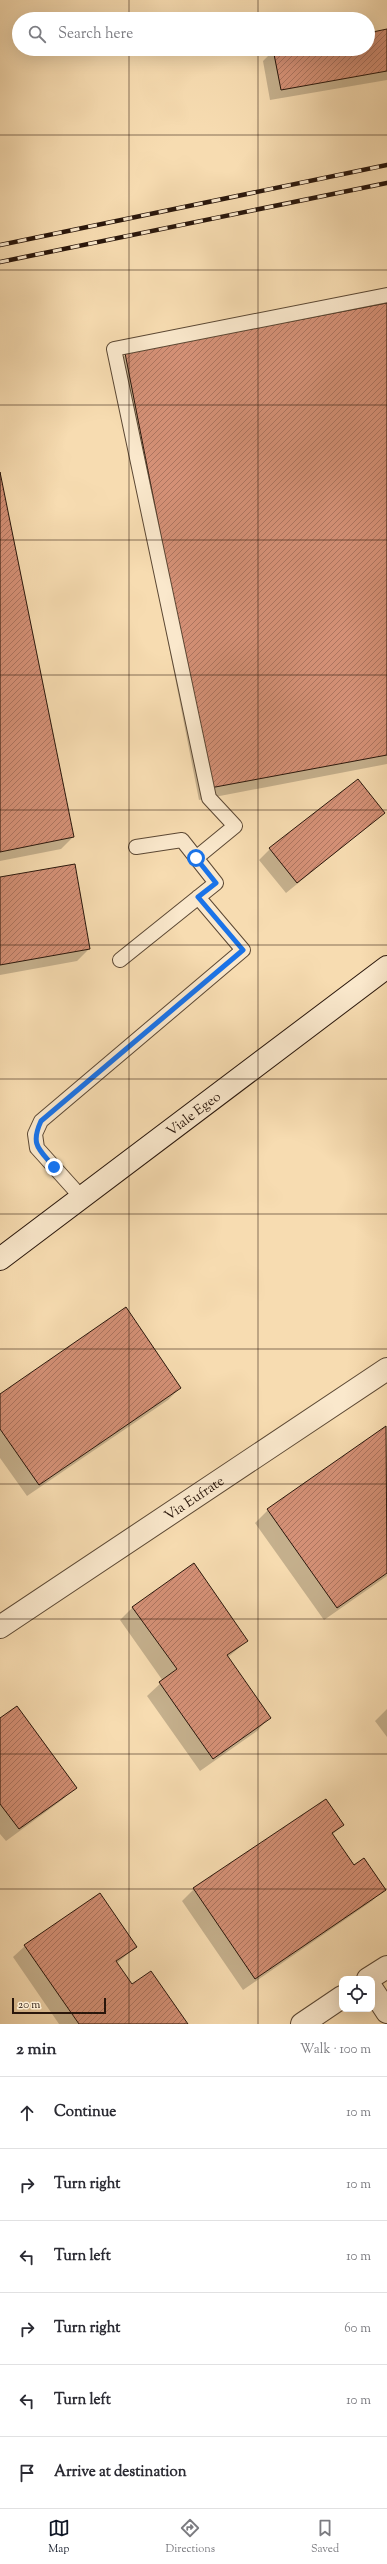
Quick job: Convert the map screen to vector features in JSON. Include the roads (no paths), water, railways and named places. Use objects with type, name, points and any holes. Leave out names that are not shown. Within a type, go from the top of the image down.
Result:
[{"type":"street","name":"Viale Egeo","points":[[0,1259],[387,967]]},
{"type":"street","name":"Via Eufrate","points":[[0,1627],[387,1369]]},
{"type":"street","points":[[373,1976],[387,1967]]},
{"type":"street","points":[[375,1994],[387,2012]]},
{"type":"street","points":[[302,2024],[339,1999]]},
{"type":"lane","points":[[196,858],[235,826],[209,798],[114,349],[387,295]]},
{"type":"lane","points":[[120,960],[216,883],[182,840],[136,847]]},
{"type":"lane","points":[[82,1198],[37,1148],[35,1134],[41,1121],[243,950],[198,897]]},
{"type":"railway","points":[[0,245],[387,165]]},
{"type":"railway","points":[[0,262],[387,183]]}]
